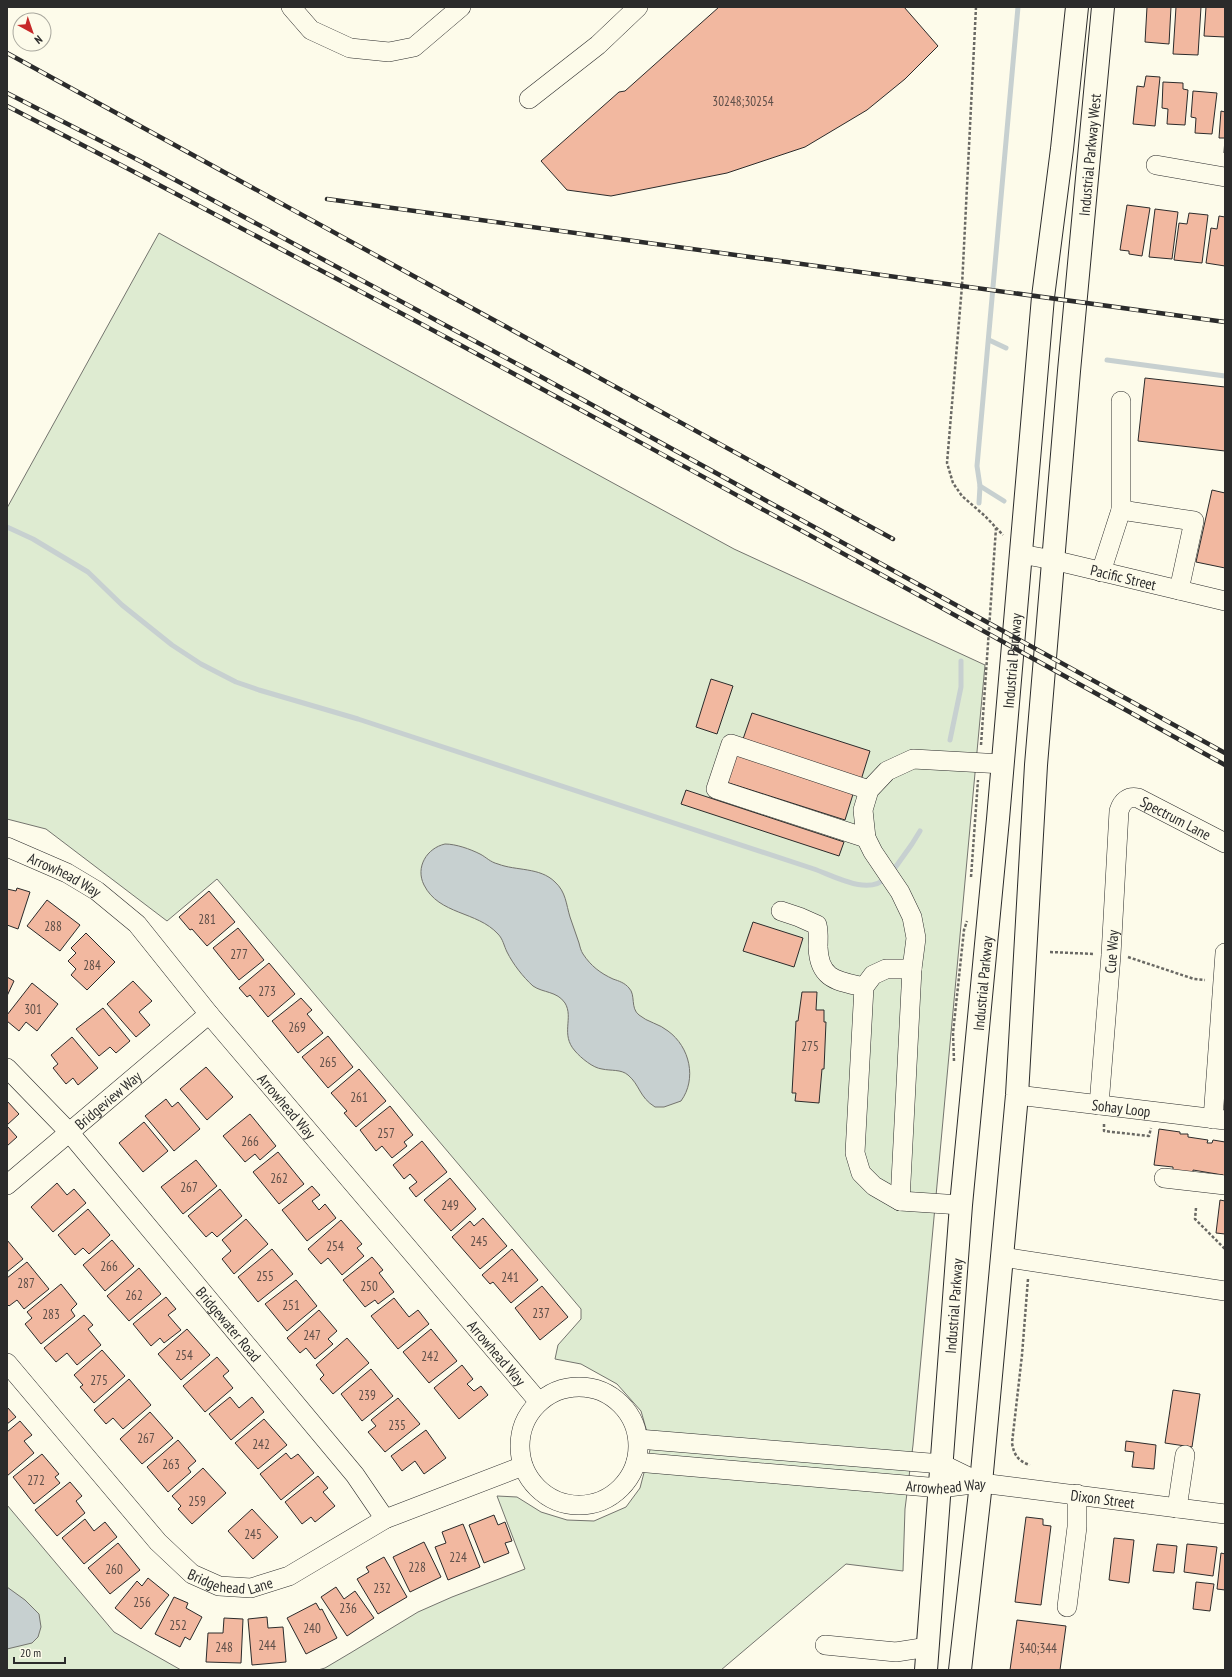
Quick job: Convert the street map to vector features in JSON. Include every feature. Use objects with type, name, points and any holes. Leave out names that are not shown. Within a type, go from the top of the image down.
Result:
[{"type":"main road","name":"Industrial Parkway West","points":[[1043,297],[1062,149],[1076,7]]},
{"type":"main road","name":"Industrial Parkway West","points":[[1053,560],[1103,7]]},
{"type":"main road","name":"Industrial Parkway","points":[[926,1670],[961,1205],[1003,764],[1043,297]]},
{"type":"main road","points":[[960,1670],[981,1483],[1017,1095],[1036,765],[1053,560]]},
{"type":"street","points":[[291,7],[311,30],[350,48],[388,52],[414,47],[461,7]]},
{"type":"street","points":[[529,100],[598,45],[638,7]]},
{"type":"street","points":[[1156,165],[1225,177]]},
{"type":"street","points":[[1101,572],[1121,510],[1121,401]]},
{"type":"street","points":[[1121,510],[1194,522],[1179,590]]},
{"type":"street","name":"Pacific Street","points":[[1021,554],[1053,560],[1225,601]]},
{"type":"street","points":[[869,790],[731,744],[716,789],[869,845]]},
{"type":"street","points":[[900,1201],[912,969],[916,938],[912,917],[900,892],[869,845],[863,810],[869,790],[886,771],[913,759],[1003,764]]},
{"type":"street","name":"Spectrum Lane","points":[[1126,800],[1132,797],[1138,798],[1225,843]]},
{"type":"street","name":"Cue Way","points":[[1099,1105],[1112,955],[1119,811],[1121,804],[1126,800]]},
{"type":"street","name":"Arrowhead Way","points":[[7,847],[66,873],[97,891],[138,924],[209,1014],[540,1402]]},
{"type":"street","points":[[781,911],[817,925],[819,960],[823,970],[828,975],[835,980],[864,987]]},
{"type":"street","points":[[1219,1119],[1225,953]]},
{"type":"street","points":[[912,969],[886,970],[873,975],[864,987],[855,1153],[861,1172],[874,1186],[900,1201],[961,1205]]},
{"type":"street","name":"Bridgeview Way","points":[[7,1185],[209,1014]]},
{"type":"street","name":"Bridgewater Road","points":[[7,1068],[69,1132],[355,1476],[385,1518]]},
{"type":"street","name":"Sohay Loop","points":[[1017,1095],[1219,1119]]},
{"type":"street","points":[[1164,1178],[1225,1185]]},
{"type":"street","points":[[1002,1257],[1225,1291]]},
{"type":"street","name":"Bridgehead Lane","points":[[7,1363],[158,1542],[192,1574],[219,1586],[251,1588],[289,1576],[385,1518],[523,1466]]},
{"type":"street","points":[[581,1386],[598,1390],[615,1398],[627,1410],[635,1426],[638,1439],[636,1462],[628,1478],[617,1491],[602,1500],[584,1505],[567,1504],[552,1499],[545,1494],[530,1479],[523,1466],[520,1450],[522,1430],[527,1417],[540,1402],[547,1396],[563,1388],[581,1386]]},
{"type":"street","name":"Arrowhead Way","points":[[638,1439],[942,1464],[981,1483]]},
{"type":"street","points":[[1177,1508],[1185,1455]]},
{"type":"street","name":"Arrowhead Way","points":[[636,1462],[940,1488],[981,1483]]},
{"type":"street","name":"Dixon Street","points":[[981,1483],[1225,1514]]},
{"type":"street","points":[[1067,1607],[1077,1528],[1077,1494]]},
{"type":"street","points":[[825,1645],[896,1652],[928,1647]]},
{"type":"path","points":[[976,7],[962,286],[947,463],[953,483],[962,496],[986,516],[1021,554]]},
{"type":"path","points":[[1050,952],[1097,954]]},
{"type":"path","points":[[1122,956],[1135,958],[1194,979],[1208,980]]},
{"type":"path","points":[[1196,1208],[1195,1219],[1225,1249]]},
{"type":"path","points":[[1028,1275],[1022,1355],[1012,1443],[1013,1452],[1017,1457],[1030,1465]]},
{"type":"green space","points":[[159,233],[734,549],[985,665],[913,1445],[905,1509],[903,1571],[846,1564],[721,1670],[318,1670],[325,1668],[418,1612],[452,1597],[525,1569],[497,1496],[517,1497],[541,1512],[567,1520],[594,1521],[626,1507],[640,1488],[651,1446],[641,1411],[617,1384],[581,1364],[555,1359],[558,1345],[581,1319],[581,1309],[217,879],[167,921],[46,829],[7,819],[7,508]]},
{"type":"green space","points":[[7,1505],[114,1632],[181,1670],[7,1670]]},
{"type":"shaded area","points":[[445,844],[467,849],[480,854],[493,862],[505,866],[542,874],[549,877],[559,886],[565,898],[581,950],[586,958],[600,972],[608,977],[622,982],[627,986],[631,991],[636,1012],[642,1017],[665,1029],[676,1038],[682,1046],[689,1064],[690,1073],[689,1083],[681,1101],[664,1107],[655,1107],[646,1099],[632,1079],[625,1073],[605,1070],[591,1065],[584,1060],[575,1051],[568,1038],[568,1014],[565,1003],[562,999],[554,994],[533,986],[512,961],[500,936],[489,927],[480,921],[448,908],[431,895],[424,885],[421,872],[422,865],[428,854],[439,846]]},
{"type":"shaded area","points":[[7,1587],[25,1600],[39,1614],[41,1627],[38,1637],[32,1643],[7,1649]]},
{"type":"building","points":[[719,7],[904,7],[938,46],[905,79],[867,110],[805,147],[727,173],[611,196],[567,190],[541,161],[619,92],[625,91]]},
{"type":"building","points":[[1147,7],[1171,7],[1169,44],[1145,42]]},
{"type":"building","points":[[1176,7],[1201,7],[1198,55],[1173,54]]},
{"type":"building","points":[[1206,7],[1225,7],[1225,37],[1204,36]]},
{"type":"building","points":[[1146,76],[1160,77],[1155,126],[1133,124],[1137,86],[1144,87]]},
{"type":"building","points":[[1163,82],[1183,83],[1183,89],[1188,90],[1185,125],[1167,124],[1168,109],[1162,108]]},
{"type":"building","points":[[1193,91],[1217,93],[1212,134],[1195,133],[1196,118],[1191,117]]},
{"type":"building","points":[[1221,111],[1225,112],[1225,138],[1219,138]]},
{"type":"building","points":[[1127,205],[1150,208],[1142,256],[1129,254],[1129,251],[1120,250]]},
{"type":"building","points":[[1155,209],[1178,212],[1172,259],[1149,257]]},
{"type":"building","points":[[1189,213],[1208,215],[1202,263],[1174,260],[1179,223],[1187,224]]},
{"type":"building","points":[[1219,216],[1225,217],[1225,266],[1206,263],[1211,228],[1217,229]]},
{"type":"building","points":[[1145,378],[1225,387],[1225,451],[1138,441]]},
{"type":"building","points":[[1212,490],[1225,493],[1225,568],[1196,562]]},
{"type":"building","points":[[711,679],[733,686],[717,734],[696,727]]},
{"type":"building","points":[[752,713],[870,751],[861,780],[742,742]]},
{"type":"building","points":[[736,753],[854,791],[845,820],[726,782]]},
{"type":"building","points":[[686,790],[844,842],[839,856],[681,804]]},
{"type":"building","points":[[17,888],[30,892],[18,929],[7,925],[7,889],[16,891]]},
{"type":"building","points":[[209,891],[235,922],[207,946],[179,917]]},
{"type":"building","points":[[47,900],[80,925],[60,951],[27,926]]},
{"type":"building","points":[[753,922],[803,938],[794,967],[743,951]]},
{"type":"building","points":[[238,928],[264,960],[239,980],[213,948]]},
{"type":"building","points":[[86,933],[115,962],[87,990],[71,975],[76,969],[68,961],[76,953],[71,948]]},
{"type":"building","points":[[269,963],[295,994],[268,1017],[250,995],[247,997],[239,988]]},
{"type":"building","points":[[7,977],[14,981],[7,996]]},
{"type":"building","points":[[133,981],[152,1001],[139,1012],[150,1025],[136,1037],[107,1004]]},
{"type":"building","points":[[32,983],[58,1004],[37,1031],[26,1022],[19,1031],[7,1021],[7,1015]]},
{"type":"building","points":[[802,992],[817,992],[816,1010],[824,1010],[824,1022],[826,1022],[824,1069],[822,1069],[819,1103],[795,1101],[796,1093],[792,1093],[796,1021],[798,1021]]},
{"type":"building","points":[[301,998],[312,1010],[307,1014],[323,1033],[298,1053],[272,1021]]},
{"type":"building","points":[[103,1008],[130,1041],[116,1053],[110,1047],[99,1056],[76,1029]]},
{"type":"building","points":[[328,1036],[353,1067],[328,1088],[302,1057]]},
{"type":"building","points":[[72,1037],[98,1068],[78,1085],[73,1078],[66,1084],[53,1068],[58,1064],[51,1055]]},
{"type":"building","points":[[206,1067],[233,1097],[207,1120],[180,1089]]},
{"type":"building","points":[[359,1069],[386,1101],[356,1127],[344,1113],[347,1111],[331,1093]]},
{"type":"building","points":[[166,1099],[172,1107],[178,1102],[200,1129],[174,1151],[145,1116]]},
{"type":"building","points":[[7,1101],[19,1114],[7,1125]]},
{"type":"building","points":[[390,1106],[413,1135],[404,1142],[407,1146],[392,1158],[382,1146],[376,1151],[360,1130]]},
{"type":"building","points":[[250,1114],[276,1146],[260,1160],[255,1154],[245,1162],[223,1136]]},
{"type":"building","points":[[144,1122],[168,1151],[143,1172],[119,1143]]},
{"type":"building","points":[[7,1126],[17,1137],[7,1146]]},
{"type":"building","points":[[1159,1129],[1180,1132],[1180,1134],[1188,1134],[1188,1137],[1208,1140],[1207,1143],[1212,1143],[1213,1140],[1225,1142],[1225,1177],[1223,1177],[1223,1175],[1193,1170],[1193,1173],[1173,1170],[1173,1167],[1154,1165]]},
{"type":"building","points":[[422,1141],[447,1172],[416,1197],[409,1188],[417,1182],[410,1174],[404,1179],[393,1165]]},
{"type":"building","points":[[278,1152],[304,1184],[279,1204],[253,1172]]},
{"type":"building","points":[[196,1160],[217,1186],[183,1214],[161,1187]]},
{"type":"building","points":[[450,1178],[476,1209],[451,1231],[424,1200]]},
{"type":"building","points":[[57,1183],[67,1195],[74,1189],[86,1203],[53,1232],[31,1207]]},
{"type":"building","points":[[312,1186],[320,1195],[312,1201],[319,1210],[325,1204],[336,1218],[307,1241],[282,1210]]},
{"type":"building","points":[[220,1189],[242,1216],[217,1237],[212,1232],[206,1237],[188,1216]]},
{"type":"building","points":[[1220,1200],[1225,1201],[1225,1234],[1216,1233]]},
{"type":"building","points":[[88,1209],[110,1235],[89,1254],[83,1248],[75,1255],[58,1235]]},
{"type":"building","points":[[483,1218],[507,1246],[480,1269],[452,1237],[470,1221],[474,1226]]},
{"type":"building","points":[[246,1219],[268,1244],[234,1274],[222,1259],[231,1251],[222,1240]]},
{"type":"building","points":[[341,1220],[362,1244],[357,1248],[364,1256],[342,1275],[328,1258],[321,1264],[308,1249]]},
{"type":"building","points":[[7,1240],[23,1259],[7,1272]]},
{"type":"building","points":[[112,1240],[134,1266],[105,1291],[83,1265]]},
{"type":"building","points":[[272,1249],[293,1274],[258,1302],[238,1277]]},
{"type":"building","points":[[512,1249],[538,1280],[511,1303],[493,1282],[490,1284],[482,1275]]},
{"type":"building","points":[[372,1257],[383,1270],[379,1273],[394,1292],[378,1304],[375,1300],[365,1307],[343,1280]]},
{"type":"building","points":[[27,1262],[49,1289],[24,1309],[17,1300],[9,1306],[7,1304],[7,1278]]},
{"type":"building","points":[[139,1268],[161,1294],[129,1321],[107,1296]]},
{"type":"building","points":[[296,1280],[317,1306],[287,1331],[265,1304]]},
{"type":"building","points":[[61,1284],[77,1304],[71,1310],[75,1316],[41,1344],[25,1324],[32,1318],[27,1312]]},
{"type":"building","points":[[542,1286],[568,1317],[540,1340],[515,1308]]},
{"type":"building","points":[[166,1297],[176,1309],[168,1315],[181,1330],[164,1343],[160,1338],[151,1346],[133,1324]]},
{"type":"building","points":[[394,1298],[409,1317],[418,1310],[429,1324],[398,1349],[371,1316]]},
{"type":"building","points":[[319,1310],[337,1331],[328,1339],[333,1344],[315,1359],[306,1348],[300,1353],[287,1338]]},
{"type":"building","points":[[84,1315],[93,1325],[88,1329],[101,1345],[77,1365],[67,1353],[56,1362],[44,1348]]},
{"type":"building","points":[[187,1329],[210,1355],[181,1380],[158,1354]]},
{"type":"building","points":[[431,1329],[457,1361],[429,1383],[403,1352]]},
{"type":"building","points":[[347,1338],[369,1363],[333,1394],[320,1379],[324,1375],[316,1365]]},
{"type":"building","points":[[102,1350],[125,1376],[94,1403],[80,1387],[83,1385],[74,1375]]},
{"type":"building","points":[[217,1357],[229,1371],[223,1376],[233,1388],[205,1412],[183,1386]]},
{"type":"building","points":[[462,1365],[473,1379],[467,1384],[474,1391],[481,1386],[488,1395],[459,1419],[434,1388]]},
{"type":"building","points":[[371,1369],[393,1396],[362,1421],[341,1394]]},
{"type":"building","points":[[129,1379],[151,1405],[123,1429],[113,1418],[106,1424],[94,1410]]},
{"type":"building","points":[[1173,1390],[1200,1394],[1192,1447],[1165,1443]]},
{"type":"building","points":[[230,1397],[239,1408],[252,1397],[264,1412],[231,1440],[209,1414]]},
{"type":"building","points":[[398,1398],[420,1424],[385,1452],[368,1432],[376,1426],[371,1420]]},
{"type":"building","points":[[7,1407],[16,1417],[7,1424]]},
{"type":"building","points":[[150,1412],[173,1438],[142,1464],[120,1439]]},
{"type":"building","points":[[264,1419],[287,1445],[258,1469],[235,1443]]},
{"type":"building","points":[[20,1421],[32,1435],[24,1441],[34,1453],[7,1476],[7,1432]]},
{"type":"building","points":[[426,1430],[446,1458],[424,1474],[415,1461],[402,1471],[391,1456]]},
{"type":"building","points":[[178,1440],[196,1461],[188,1468],[191,1472],[168,1492],[147,1467]]},
{"type":"building","points":[[1126,1441],[1156,1445],[1154,1469],[1132,1467],[1134,1452],[1125,1451]]},
{"type":"building","points":[[286,1453],[291,1459],[298,1454],[314,1473],[281,1500],[260,1474]]},
{"type":"building","points":[[42,1454],[59,1474],[55,1477],[60,1483],[34,1504],[13,1477]]},
{"type":"building","points":[[203,1468],[226,1493],[192,1524],[178,1509],[181,1506],[172,1496]]},
{"type":"building","points":[[318,1476],[328,1488],[323,1492],[335,1506],[315,1522],[311,1517],[302,1524],[285,1502]]},
{"type":"building","points":[[70,1482],[82,1496],[76,1501],[85,1513],[57,1536],[35,1510]]},
{"type":"building","points":[[252,1509],[278,1537],[253,1559],[228,1531]]},
{"type":"building","points":[[494,1515],[498,1525],[505,1522],[512,1541],[505,1543],[509,1553],[484,1563],[469,1525]]},
{"type":"building","points":[[1026,1517],[1043,1519],[1043,1525],[1051,1526],[1041,1605],[1015,1602]]},
{"type":"building","points":[[85,1519],[94,1531],[105,1522],[117,1537],[84,1564],[62,1538]]},
{"type":"building","points":[[463,1524],[480,1567],[448,1580],[435,1547],[446,1543],[442,1532]]},
{"type":"building","points":[[1114,1538],[1134,1540],[1129,1583],[1109,1580]]},
{"type":"building","points":[[424,1542],[441,1577],[410,1592],[393,1557]]},
{"type":"building","points":[[118,1543],[140,1570],[110,1594],[88,1568]]},
{"type":"building","points":[[1157,1544],[1177,1546],[1174,1573],[1153,1571]]},
{"type":"building","points":[[1187,1544],[1217,1547],[1213,1576],[1184,1572]]},
{"type":"building","points":[[1221,1553],[1225,1554],[1225,1590],[1217,1589]]},
{"type":"building","points":[[384,1557],[407,1597],[378,1614],[357,1579],[369,1572],[366,1567]]},
{"type":"building","points":[[148,1578],[169,1595],[141,1629],[115,1608],[137,1581],[142,1586]]},
{"type":"building","points":[[1196,1582],[1214,1584],[1210,1611],[1193,1609]]},
{"type":"building","points":[[336,1587],[344,1599],[355,1591],[374,1618],[347,1636],[321,1597]]},
{"type":"building","points":[[174,1597],[188,1603],[186,1608],[202,1617],[190,1640],[185,1637],[180,1647],[155,1634]]},
{"type":"building","points":[[316,1603],[320,1610],[322,1609],[337,1638],[306,1654],[287,1618]]},
{"type":"building","points":[[267,1617],[268,1628],[283,1627],[286,1662],[252,1665],[248,1619]]},
{"type":"building","points":[[224,1618],[243,1619],[241,1663],[206,1662],[208,1633],[223,1633]]},
{"type":"building","points":[[1017,1620],[1066,1626],[1060,1670],[1010,1670]]},
{"type":"waterway","points":[[1004,501],[980,486],[977,466],[1018,7]]},
{"type":"waterway","points":[[989,340],[1006,348]]},
{"type":"waterway","points":[[1107,360],[1225,376]]},
{"type":"waterway","points":[[979,503],[980,486]]},
{"type":"waterway","points":[[7,527],[33,539],[88,572],[122,605],[172,645],[201,664],[236,682],[358,719],[814,869],[841,880],[861,885],[870,885],[879,883],[886,878]]},
{"type":"waterway","points":[[950,740],[961,687],[961,661]]},
{"type":"waterway","points":[[892,872],[920,831]]},
{"type":"railway","points":[[7,53],[893,539]]},
{"type":"railway","points":[[7,93],[140,161],[536,374],[1225,753]]},
{"type":"railway","points":[[7,106],[314,266],[466,348],[771,514],[1225,765]]},
{"type":"railway","points":[[327,199],[1225,322]]}]
